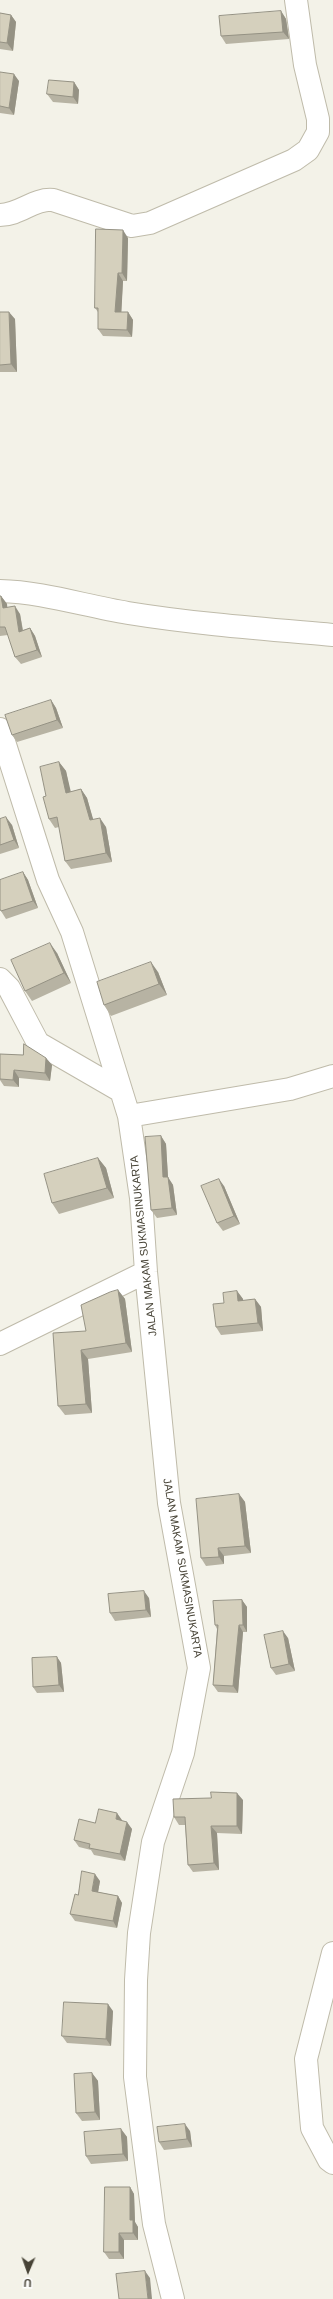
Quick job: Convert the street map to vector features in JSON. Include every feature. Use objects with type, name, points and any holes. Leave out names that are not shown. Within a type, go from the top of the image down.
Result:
[{"type":"street","points":[[0,215],[20,210],[44,199],[53,200],[132,226],[150,223],[299,157],[308,150],[314,141],[318,132],[318,119],[305,65],[296,0]]},
{"type":"street","points":[[0,591],[22,592],[128,613],[214,624],[333,635]]},
{"type":"street","name":"JALAN MAKAM SUKMASINUKARTA","points":[[0,729],[48,880],[72,932],[129,1116],[141,1198],[146,1272],[169,1503],[199,1668],[183,1752],[153,1842],[139,1933],[136,1980],[135,2077],[154,2224],[173,2299]]},
{"type":"street","points":[[0,979],[9,988],[38,1043],[120,1091]]},
{"type":"street","points":[[129,1116],[290,1089],[333,1076]]},
{"type":"street","points":[[0,1344],[146,1272]]},
{"type":"street","points":[[333,1954],[306,2058],[312,2128],[329,2160],[333,2163]]},
{"type":"building","points":[[281,11],[283,32],[221,36],[219,16]]},
{"type":"building","points":[[0,13],[11,15],[7,43],[0,42]]},
{"type":"building","points":[[0,72],[14,74],[9,108],[0,106]]},
{"type":"building","points":[[49,80],[74,82],[73,97],[47,94]]},
{"type":"building","points":[[96,229],[123,230],[122,273],[118,273],[115,312],[128,312],[127,330],[98,329],[98,308],[95,308]]},
{"type":"building","points":[[0,312],[9,312],[11,364],[0,365]]},
{"type":"building","points":[[0,596],[3,608],[15,606],[19,632],[30,628],[37,650],[15,657],[5,627],[0,627]]},
{"type":"building","points":[[51,700],[57,720],[12,735],[5,715]]},
{"type":"building","points":[[59,762],[66,793],[81,789],[90,820],[100,818],[106,853],[65,861],[57,817],[49,819],[43,797],[46,796],[40,767]]},
{"type":"building","points":[[6,817],[14,840],[0,845],[0,819]]},
{"type":"building","points":[[23,872],[33,901],[1,911],[0,880]]},
{"type":"building","points":[[50,943],[64,973],[25,991],[11,960]]},
{"type":"building","points":[[151,962],[159,984],[104,1005],[97,982]]},
{"type":"building","points":[[24,1044],[46,1058],[45,1073],[14,1070],[13,1080],[0,1079],[0,1054],[23,1055]]},
{"type":"building","points":[[161,1136],[163,1177],[168,1177],[172,1208],[151,1210],[145,1137]]},
{"type":"building","points":[[98,1158],[107,1188],[52,1203],[44,1174]]},
{"type":"building","points":[[219,1179],[234,1216],[217,1223],[201,1186]]},
{"type":"building","points":[[118,1290],[126,1343],[81,1350],[86,1404],[58,1406],[53,1333],[86,1331],[81,1305]]},
{"type":"building","points":[[237,1291],[238,1301],[255,1299],[258,1323],[216,1327],[213,1304],[224,1303],[223,1293]]},
{"type":"building","points":[[239,1494],[245,1546],[218,1548],[219,1557],[201,1558],[196,1499]]},
{"type":"building","points":[[144,1591],[146,1610],[110,1613],[108,1594]]},
{"type":"building","points":[[242,1600],[243,1625],[239,1625],[233,1686],[213,1685],[218,1625],[215,1625],[213,1601]]},
{"type":"building","points":[[283,1631],[289,1664],[271,1668],[264,1635]]},
{"type":"building","points":[[57,1657],[59,1685],[33,1687],[32,1658]]},
{"type":"building","points":[[211,1792],[237,1793],[237,1826],[211,1826],[214,1863],[188,1865],[185,1817],[174,1817],[173,1799],[211,1798]]},
{"type":"building","points":[[99,1809],[117,1813],[116,1819],[127,1822],[120,1854],[89,1848],[90,1844],[74,1840],[79,1819],[95,1823]]},
{"type":"building","points":[[82,1871],[95,1874],[92,1891],[118,1896],[113,1921],[70,1914],[75,1894],[78,1895]]},
{"type":"building","points":[[64,2002],[108,2004],[106,2039],[62,2036]]},
{"type":"building","points":[[92,2073],[95,2112],[76,2113],[74,2074]]},
{"type":"building","points":[[185,2124],[187,2139],[159,2142],[157,2127]]},
{"type":"building","points":[[121,2129],[123,2154],[86,2156],[84,2132]]},
{"type":"building","points":[[105,2187],[130,2187],[130,2220],[133,2220],[133,2233],[119,2233],[119,2252],[104,2252]]},
{"type":"building","points":[[145,2271],[148,2299],[119,2299],[116,2274]]}]
